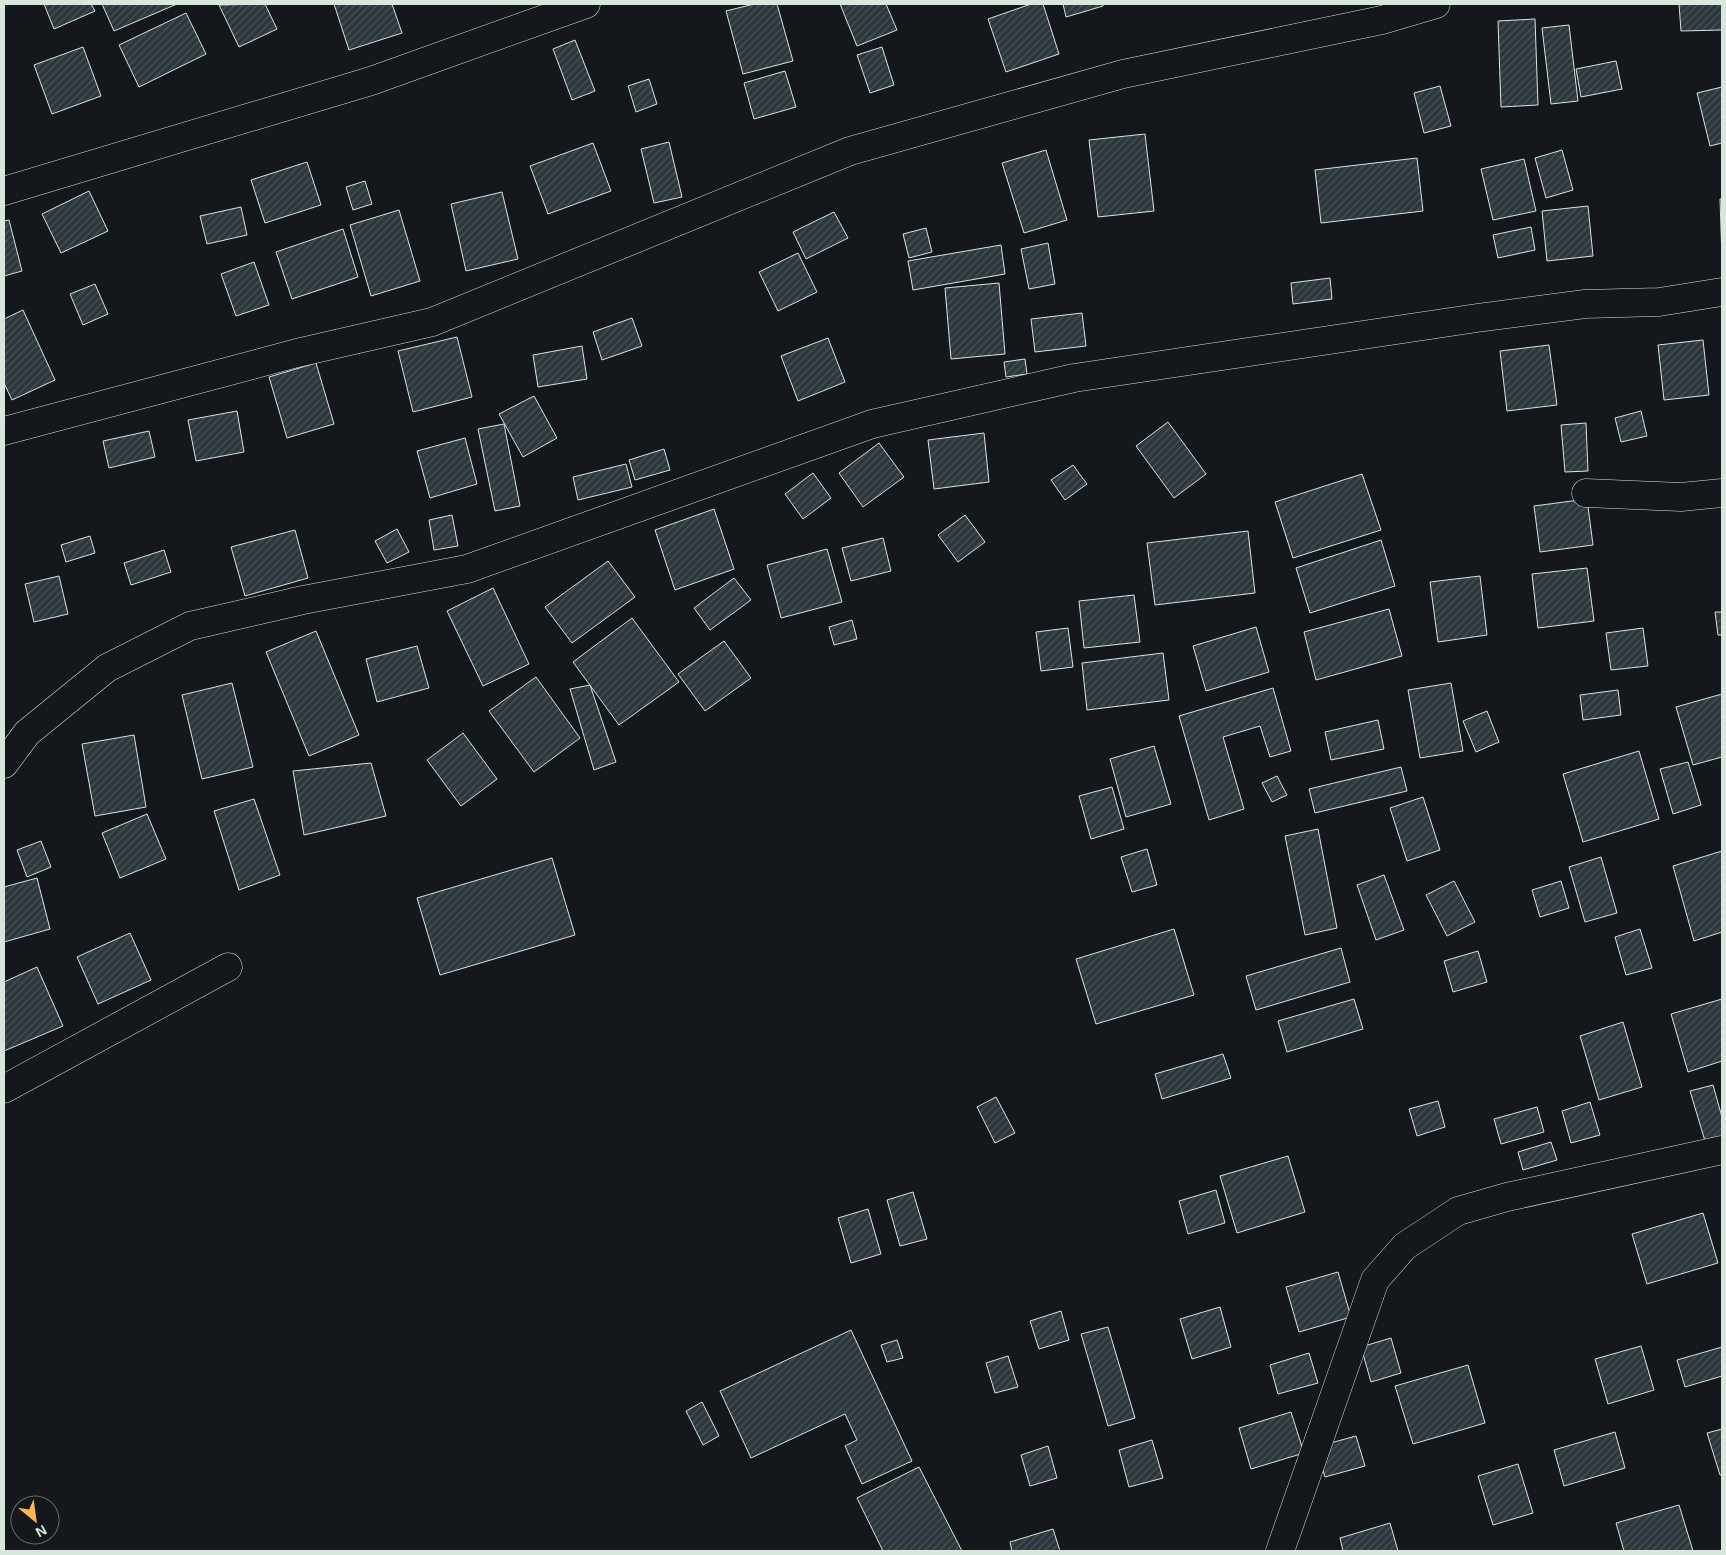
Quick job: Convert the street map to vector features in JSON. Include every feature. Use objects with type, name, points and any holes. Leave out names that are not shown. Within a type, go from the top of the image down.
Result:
[{"type":"street","points":[[4,191],[371,81],[586,4]]},
{"type":"street","points":[[4,431],[298,353],[432,322],[850,151],[1123,74],[1382,20],[1436,4]]},
{"type":"street","points":[[4,764],[27,733],[107,668],[190,626],[303,600],[467,569],[872,424],[1074,378],[1477,318],[1585,304],[1659,302],[1722,292]]},
{"type":"street","points":[[1586,493],[1681,497],[1722,493]]},
{"type":"street","points":[[4,1089],[228,967]]},
{"type":"street","points":[[1280,1551],[1375,1280],[1405,1246],[1458,1211],[1507,1197],[1722,1150]]},
{"type":"building","points":[[44,4],[91,4],[95,11],[54,29]]},
{"type":"building","points":[[102,4],[177,4],[114,31]]},
{"type":"building","points":[[265,4],[277,29],[239,47],[219,5]]},
{"type":"building","points":[[334,4],[392,4],[402,33],[349,50]]},
{"type":"building","points":[[754,4],[777,4],[793,61],[743,74],[726,11]]},
{"type":"building","points":[[840,4],[886,4],[897,30],[857,46]]},
{"type":"building","points":[[1031,4],[1043,4],[1059,54],[1006,72],[988,19]]},
{"type":"building","points":[[1063,4],[1103,4],[1103,6],[1066,17]]},
{"type":"building","points":[[1679,4],[1722,4],[1722,30],[1681,31]]},
{"type":"building","points":[[186,13],[206,54],[139,87],[119,45]]},
{"type":"building","points":[[1535,19],[1538,105],[1501,107],[1498,21]]},
{"type":"building","points":[[1569,25],[1578,101],[1551,104],[1542,28]]},
{"type":"building","points":[[575,40],[595,91],[572,100],[553,49]]},
{"type":"building","points":[[83,47],[101,96],[52,114],[34,65]]},
{"type":"building","points":[[882,47],[894,85],[870,93],[857,55]]},
{"type":"building","points":[[1616,61],[1622,89],[1581,97],[1576,69]]},
{"type":"building","points":[[785,71],[796,107],[754,119],[744,83]]},
{"type":"building","points":[[649,79],[657,104],[636,112],[628,86]]},
{"type":"building","points":[[1440,86],[1451,126],[1424,133],[1414,93]]},
{"type":"building","points":[[1722,87],[1722,143],[1710,146],[1697,93]]},
{"type":"building","points":[[1145,134],[1154,211],[1098,217],[1089,140]]},
{"type":"building","points":[[669,142],[682,197],[654,203],[641,149]]},
{"type":"building","points":[[593,143],[611,191],[548,214],[530,166]]},
{"type":"building","points":[[1046,150],[1067,220],[1024,233],[1002,163]]},
{"type":"building","points":[[1562,150],[1573,190],[1546,198],[1535,158]]},
{"type":"building","points":[[1417,158],[1423,211],[1321,223],[1315,170]]},
{"type":"building","points":[[1524,159],[1536,211],[1493,220],[1481,169]]},
{"type":"building","points":[[307,162],[321,205],[265,223],[251,180]]},
{"type":"building","points":[[365,181],[372,204],[353,210],[346,187]]},
{"type":"building","points":[[89,191],[108,231],[61,253],[42,214]]},
{"type":"building","points":[[502,192],[518,259],[466,271],[451,204]]},
{"type":"building","points":[[1720,199],[1722,199],[1722,258]]},
{"type":"building","points":[[1588,206],[1593,256],[1547,261],[1542,211]]},
{"type":"building","points":[[241,207],[247,235],[207,244],[200,216]]},
{"type":"building","points":[[399,210],[420,281],[371,296],[350,225]]},
{"type":"building","points":[[834,212],[848,238],[806,259],[793,232]]},
{"type":"building","points":[[9,220],[22,271],[4,276],[4,221]]},
{"type":"building","points":[[1531,227],[1535,250],[1498,258],[1493,235]]},
{"type":"building","points":[[926,228],[932,252],[909,258],[903,234]]},
{"type":"building","points":[[343,229],[358,277],[292,299],[276,252]]},
{"type":"building","points":[[1048,243],[1055,284],[1029,289],[1021,249]]},
{"type":"building","points":[[1001,245],[1005,274],[913,290],[908,261]]},
{"type":"building","points":[[798,253],[817,292],[778,311],[759,272]]},
{"type":"building","points":[[254,262],[269,305],[236,316],[221,274]]},
{"type":"building","points":[[1330,278],[1332,299],[1293,304],[1291,283]]},
{"type":"building","points":[[999,283],[1005,354],[951,359],[945,288]]},
{"type":"building","points":[[95,284],[108,314],[83,325],[70,294]]},
{"type":"building","points":[[23,310],[55,380],[12,400],[4,383],[4,319]]},
{"type":"building","points":[[1082,313],[1086,346],[1035,352],[1031,319]]},
{"type":"building","points":[[632,318],[642,346],[602,360],[593,332]]},
{"type":"building","points":[[457,337],[472,397],[413,412],[398,351]]},
{"type":"building","points":[[828,338],[845,382],[798,401],[781,356]]},
{"type":"building","points":[[1703,340],[1709,395],[1664,400],[1658,345]]},
{"type":"building","points":[[1549,345],[1557,405],[1507,411],[1500,351]]},
{"type":"building","points":[[582,346],[587,379],[538,387],[533,355]]},
{"type":"building","points":[[1025,359],[1027,374],[1006,377],[1004,362]]},
{"type":"building","points":[[316,363],[334,424],[287,438],[269,377]]},
{"type":"building","points":[[534,396],[557,438],[523,457],[499,414]]},
{"type":"building","points":[[237,411],[244,452],[196,461],[188,420]]},
{"type":"building","points":[[1641,411],[1647,436],[1621,442],[1615,418]]},
{"type":"building","points":[[1168,422],[1206,474],[1174,498],[1136,446]]},
{"type":"building","points":[[1586,423],[1588,471],[1565,472],[1561,425]]},
{"type":"building","points":[[504,424],[520,506],[495,511],[478,429]]},
{"type":"building","points":[[149,431],[155,457],[109,468],[103,441]]},
{"type":"building","points":[[984,433],[989,482],[934,489],[928,440]]},
{"type":"building","points":[[465,438],[477,484],[430,498],[417,451]]},
{"type":"building","points":[[879,443],[904,477],[863,507],[839,473]]},
{"type":"building","points":[[664,449],[670,470],[635,480],[629,460]]},
{"type":"building","points":[[626,464],[632,487],[578,500],[573,477]]},
{"type":"building","points":[[1073,465],[1087,484],[1065,500],[1051,480]]},
{"type":"building","points":[[813,473],[831,498],[803,519],[785,494]]},
{"type":"building","points":[[1362,474],[1381,530],[1293,558],[1275,502]]},
{"type":"building","points":[[1587,499],[1593,545],[1540,552],[1534,506]]},
{"type":"building","points":[[714,509],[734,569],[675,590],[655,530]]},
{"type":"building","points":[[452,515],[458,546],[434,550],[429,520]]},
{"type":"building","points":[[965,515],[985,542],[958,562],[938,535]]},
{"type":"building","points":[[397,529],[409,552],[387,563],[375,541]]},
{"type":"building","points":[[295,530],[308,578],[245,596],[231,547]]},
{"type":"building","points":[[1248,531],[1255,593],[1155,605],[1147,543]]},
{"type":"building","points":[[90,536],[95,553],[66,562],[61,545]]},
{"type":"building","points":[[883,538],[891,571],[851,581],[842,548]]},
{"type":"building","points":[[1381,540],[1395,586],[1310,613],[1296,568]]},
{"type":"building","points":[[827,549],[842,602],[781,618],[767,565]]},
{"type":"building","points":[[164,550],[171,572],[131,585],[124,563]]},
{"type":"building","points":[[608,561],[635,597],[572,643],[545,607]]},
{"type":"building","points":[[1587,568],[1594,621],[1538,628],[1532,574]]},
{"type":"building","points":[[59,576],[68,614],[34,622],[25,584]]},
{"type":"building","points":[[1480,576],[1487,635],[1438,642],[1430,582]]},
{"type":"building","points":[[734,578],[751,600],[710,630],[694,608]]},
{"type":"building","points":[[493,588],[529,664],[483,686],[447,611]]},
{"type":"building","points":[[1134,595],[1140,642],[1084,648],[1079,601]]},
{"type":"building","points":[[1389,609],[1402,656],[1316,680],[1304,632]]},
{"type":"building","points":[[1715,612],[1722,612],[1722,635],[1718,635]]},
{"type":"building","points":[[632,618],[679,682],[619,725],[573,662]]},
{"type":"building","points":[[852,620],[857,639],[834,645],[829,627]]},
{"type":"building","points":[[1256,627],[1269,672],[1206,691],[1193,646]]},
{"type":"building","points":[[1068,628],[1073,667],[1041,671],[1036,632]]},
{"type":"building","points":[[1643,628],[1648,666],[1611,670],[1606,633]]},
{"type":"building","points":[[316,631],[359,735],[309,756],[266,652]]},
{"type":"building","points":[[724,641],[751,678],[705,711],[678,674]]},
{"type":"building","points":[[417,646],[429,688],[377,702],[366,659]]},
{"type":"building","points":[[1163,653],[1169,700],[1087,710],[1082,663]]},
{"type":"building","points":[[536,677],[580,738],[534,772],[489,711]]},
{"type":"building","points":[[232,683],[253,767],[202,779],[182,695]]},
{"type":"building","points":[[1451,683],[1463,751],[1420,758],[1408,690]]},
{"type":"building","points":[[590,685],[616,762],[594,770],[570,689]]},
{"type":"building","points":[[1273,688],[1291,751],[1270,757],[1260,726],[1223,737],[1244,809],[1209,820],[1179,716]]},
{"type":"building","points":[[1618,690],[1621,715],[1583,720],[1580,695]]},
{"type":"building","points":[[1722,694],[1722,757],[1693,765],[1676,707]]},
{"type":"building","points":[[1487,711],[1499,742],[1476,752],[1463,721]]},
{"type":"building","points":[[1378,720],[1384,749],[1331,760],[1325,732]]},
{"type":"building","points":[[463,733],[497,779],[461,806],[427,760]]},
{"type":"building","points":[[134,735],[146,807],[95,816],[82,744]]},
{"type":"building","points":[[1154,746],[1171,804],[1126,817],[1110,759]]},
{"type":"building","points":[[1639,751],[1659,819],[1583,842],[1563,774]]},
{"type":"building","points":[[1688,762],[1701,805],[1673,814],[1660,769]]},
{"type":"building","points":[[371,763],[386,816],[304,835],[293,771]]},
{"type":"building","points":[[1401,767],[1407,791],[1315,813],[1309,789]]},
{"type":"building","points":[[1277,776],[1287,795],[1272,802],[1262,783]]},
{"type":"building","points":[[1112,787],[1124,829],[1091,839],[1079,796]]},
{"type":"building","points":[[1423,797],[1440,850],[1407,861],[1390,808]]},
{"type":"building","points":[[254,799],[280,875],[239,890],[214,811]]},
{"type":"building","points":[[147,814],[166,859],[120,878],[102,833]]},
{"type":"building","points":[[1318,829],[1337,928],[1305,935],[1285,836]]},
{"type":"building","points":[[41,841],[51,867],[27,877],[17,850]]},
{"type":"building","points":[[1147,849],[1157,885],[1132,892],[1121,857]]},
{"type":"building","points":[[1722,851],[1722,932],[1694,941],[1673,866]]},
{"type":"building","points":[[1601,857],[1617,913],[1585,922],[1569,867]]},
{"type":"building","points":[[552,858],[575,935],[440,975],[417,898]]},
{"type":"building","points":[[1384,875],[1404,930],[1376,940],[1357,885]]},
{"type":"building","points":[[37,878],[50,929],[4,942],[4,887]]},
{"type":"building","points":[[1454,881],[1475,922],[1447,936],[1426,895]]},
{"type":"building","points":[[1561,881],[1569,908],[1540,917],[1532,890]]},
{"type":"building","points":[[1174,929],[1194,995],[1096,1024],[1076,959]]},
{"type":"building","points":[[1640,929],[1652,968],[1626,975],[1615,937]]},
{"type":"building","points":[[130,933],[151,980],[98,1004],[77,957]]},
{"type":"building","points":[[1341,948],[1350,982],[1256,1010],[1246,976]]},
{"type":"building","points":[[1478,951],[1487,982],[1453,992],[1444,961]]},
{"type":"building","points":[[37,967],[63,1026],[4,1051],[4,982]]},
{"type":"building","points":[[1354,999],[1363,1029],[1287,1052],[1278,1021]]},
{"type":"building","points":[[1722,999],[1722,1061],[1688,1072],[1671,1014]]},
{"type":"building","points":[[1623,1022],[1642,1087],[1599,1100],[1580,1036]]},
{"type":"building","points":[[1223,1054],[1231,1078],[1162,1099],[1155,1074]]},
{"type":"building","points":[[1713,1085],[1722,1117],[1722,1136],[1705,1141],[1690,1091]]},
{"type":"building","points":[[996,1097],[1015,1133],[995,1143],[977,1107]]},
{"type":"building","points":[[1438,1101],[1445,1127],[1417,1136],[1409,1109]]},
{"type":"building","points":[[1590,1102],[1600,1135],[1571,1143],[1562,1111]]},
{"type":"building","points":[[1537,1107],[1544,1132],[1501,1144],[1494,1119]]},
{"type":"building","points":[[1551,1142],[1557,1160],[1523,1170],[1518,1152]]},
{"type":"building","points":[[1288,1156],[1305,1212],[1237,1233],[1220,1176]]},
{"type":"building","points":[[1216,1190],[1225,1223],[1188,1234],[1179,1201]]},
{"type":"building","points":[[913,1192],[927,1239],[900,1246],[887,1200]]},
{"type":"building","points":[[868,1209],[881,1254],[851,1263],[838,1218]]},
{"type":"building","points":[[1703,1213],[1718,1263],[1647,1284],[1632,1234]]},
{"type":"building","points":[[1338,1272],[1351,1317],[1299,1332],[1286,1287]]},
{"type":"building","points":[[1220,1307],[1231,1347],[1192,1359],[1180,1319]]},
{"type":"building","points":[[1061,1311],[1069,1340],[1039,1349],[1030,1321]]},
{"type":"building","points":[[1108,1327],[1135,1418],[1108,1426],[1081,1334]]},
{"type":"building","points":[[851,1330],[912,1461],[862,1484],[845,1446],[857,1440],[845,1414],[751,1458],[720,1391]]},
{"type":"building","points":[[1391,1338],[1401,1373],[1371,1382],[1361,1347]]},
{"type":"building","points":[[897,1340],[903,1358],[887,1362],[881,1345]]},
{"type":"building","points":[[1641,1346],[1654,1390],[1608,1404],[1595,1359]]},
{"type":"building","points":[[1722,1347],[1722,1376],[1685,1387],[1677,1360]]},
{"type":"building","points":[[1309,1353],[1318,1383],[1278,1394],[1270,1365]]},
{"type":"building","points":[[1008,1356],[1018,1387],[995,1393],[986,1363]]},
{"type":"building","points":[[1468,1365],[1485,1423],[1413,1444],[1395,1386]]},
{"type":"building","points":[[702,1402],[719,1436],[703,1445],[686,1411]]},
{"type":"building","points":[[1291,1412],[1304,1453],[1251,1469],[1239,1428]]},
{"type":"building","points":[[1722,1429],[1722,1475],[1720,1475],[1707,1433]]},
{"type":"building","points":[[1615,1432],[1625,1468],[1564,1486],[1554,1450]]},
{"type":"building","points":[[1356,1436],[1365,1466],[1325,1477],[1316,1447]]},
{"type":"building","points":[[1152,1440],[1163,1478],[1129,1487],[1119,1450]]},
{"type":"building","points":[[1048,1446],[1057,1478],[1030,1486],[1021,1455]]},
{"type":"building","points":[[1518,1464],[1533,1513],[1493,1525],[1478,1476]]},
{"type":"building","points":[[919,1467],[962,1551],[883,1551],[857,1498]]},
{"type":"building","points":[[1679,1505],[1693,1551],[1624,1551],[1616,1523]]},
{"type":"building","points":[[1390,1523],[1398,1551],[1343,1551],[1340,1538]]},
{"type":"building","points":[[1053,1529],[1060,1551],[1012,1551],[1010,1542]]}]
